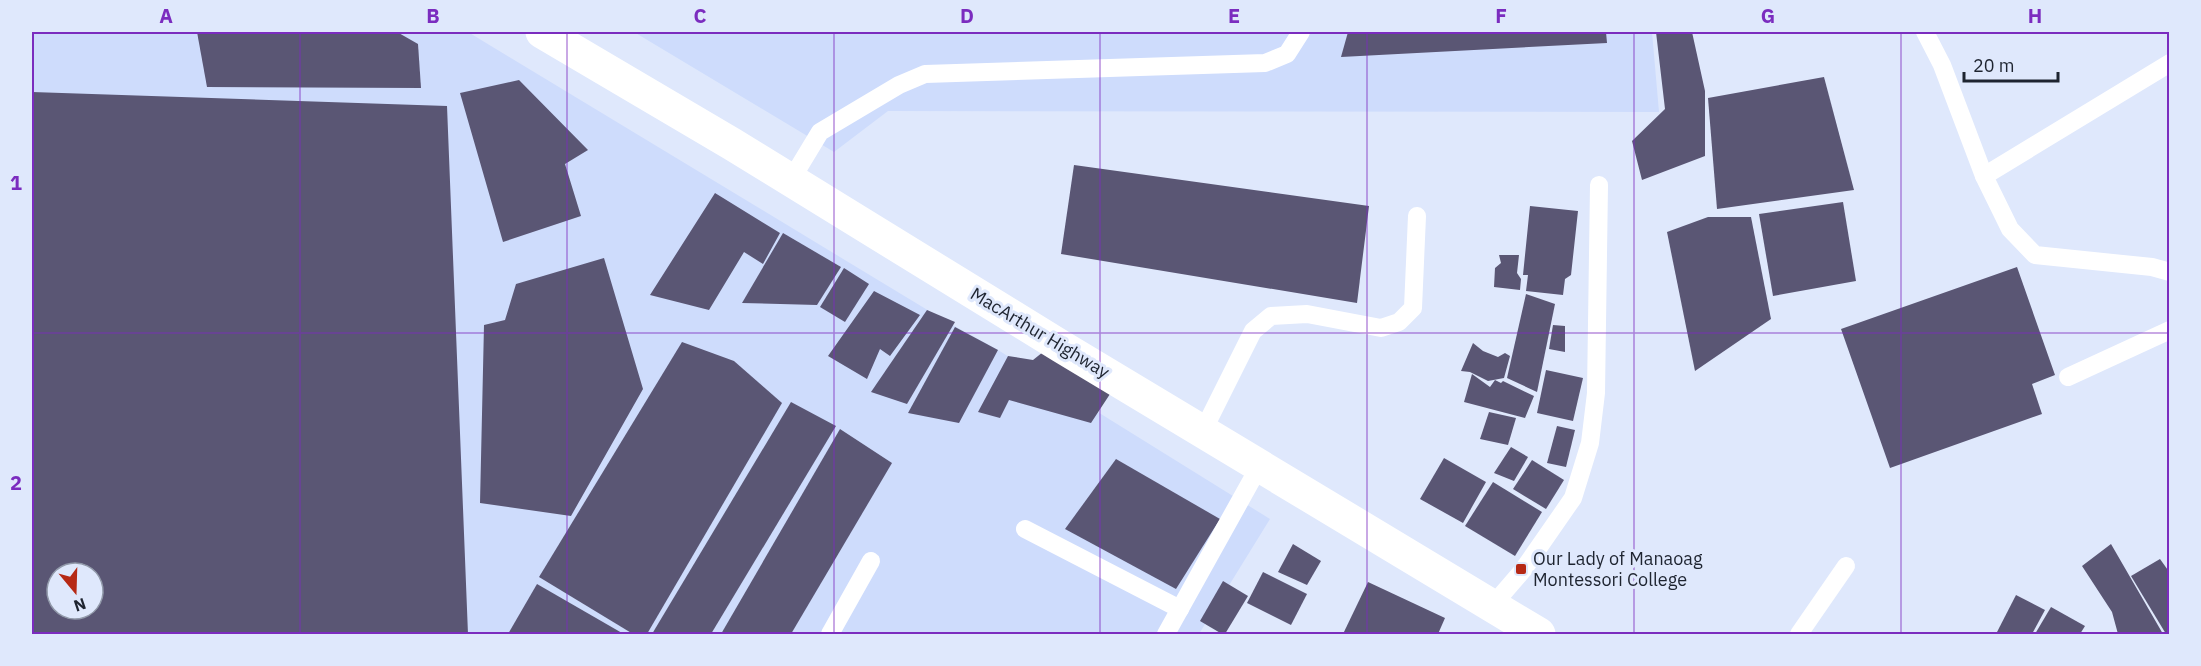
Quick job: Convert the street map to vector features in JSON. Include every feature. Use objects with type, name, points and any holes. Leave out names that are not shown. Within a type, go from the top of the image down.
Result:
[{"type":"highway","name":"MacArthur Highway","points":[[542,32],[791,180],[1539,634]]},
{"type":"lane","points":[[791,180],[820,132],[899,85],[925,75],[1264,63],[1287,54],[1300,32]]},
{"type":"lane","points":[[1925,32],[1942,65],[1984,176],[2010,229],[2035,255],[2152,267],[2169,272]]},
{"type":"lane","points":[[1984,176],[2169,63]]},
{"type":"lane","points":[[1492,606],[1523,570],[1573,498],[1590,443],[1596,393],[1599,185]]},
{"type":"lane","points":[[1203,431],[1253,331],[1271,316],[1308,314],[1381,328],[1400,321],[1413,308],[1417,216]]},
{"type":"lane","points":[[2068,378],[2169,330]]},
{"type":"lane","points":[[1166,634],[1260,465]]},
{"type":"lane","points":[[1025,529],[1180,609]]},
{"type":"lane","points":[[830,634],[871,561]]},
{"type":"lane","points":[[1799,634],[1846,566]]},
{"type":"shaded area","points":[[32,32],[468,32],[949,323],[998,350],[1270,519],[1199,634],[32,634]]},
{"type":"shaded area","points":[[634,32],[1652,32],[1659,112],[888,111],[834,152]]},
{"type":"building","points":[[197,32],[397,32],[418,44],[421,88],[207,87]]},
{"type":"building","points":[[1348,32],[1606,32],[1607,43],[1341,57]]},
{"type":"building","points":[[1656,32],[1692,32],[1705,91],[1705,156],[1642,180],[1632,141],[1665,109]]},
{"type":"building","points":[[1824,77],[1854,190],[1717,209],[1708,98]]},
{"type":"building","points":[[519,80],[588,150],[565,164],[581,216],[503,242],[460,93]]},
{"type":"building","points":[[32,92],[447,106],[468,634],[32,634]]},
{"type":"building","points":[[1074,165],[1369,206],[1357,303],[1061,254]]},
{"type":"building","points":[[715,193],[780,233],[763,264],[744,252],[709,310],[650,295]]},
{"type":"building","points":[[1843,202],[1856,281],[1773,296],[1759,214]]},
{"type":"building","points":[[1530,206],[1578,211],[1571,275],[1565,279],[1563,295],[1526,291],[1528,275],[1523,275]]},
{"type":"building","points":[[1708,217],[1751,217],[1771,319],[1695,371],[1667,232]]},
{"type":"building","points":[[783,233],[841,267],[817,305],[742,303]]},
{"type":"building","points":[[1499,255],[1519,255],[1517,273],[1521,279],[1520,290],[1494,287],[1495,268],[1501,263]]},
{"type":"building","points":[[604,258],[643,389],[571,516],[480,503],[484,325],[505,320],[516,284]]},
{"type":"building","points":[[2017,267],[2055,375],[2032,384],[2042,414],[1890,468],[1841,329]]},
{"type":"building","points":[[844,268],[869,284],[845,322],[820,307]]},
{"type":"building","points":[[874,291],[920,315],[890,356],[880,349],[867,379],[828,356]]},
{"type":"building","points":[[1526,294],[1555,304],[1537,392],[1507,378]]},
{"type":"building","points":[[927,310],[955,322],[907,404],[871,392]]},
{"type":"building","points":[[1553,325],[1565,326],[1565,352],[1549,349]]},
{"type":"building","points":[[955,327],[998,350],[959,423],[908,413]]},
{"type":"building","points":[[682,342],[734,361],[782,403],[647,634],[633,634],[539,577]]},
{"type":"building","points":[[1473,343],[1483,351],[1498,357],[1505,353],[1510,356],[1504,378],[1488,381],[1470,372],[1461,371]]},
{"type":"building","points":[[1043,352],[1110,394],[1091,423],[1009,400],[1000,418],[978,412],[1008,356],[1033,360]]},
{"type":"building","points":[[1546,370],[1583,378],[1573,421],[1537,413]]},
{"type":"building","points":[[1472,374],[1490,387],[1495,380],[1501,383],[1503,381],[1534,396],[1525,418],[1464,402]]},
{"type":"building","points":[[791,402],[836,426],[711,634],[652,634]]},
{"type":"building","points":[[1489,412],[1516,418],[1508,445],[1480,439]]},
{"type":"building","points":[[1557,426],[1575,430],[1566,467],[1547,463]]},
{"type":"building","points":[[840,429],[892,463],[791,634],[721,634]]},
{"type":"building","points":[[1511,447],[1528,457],[1514,481],[1494,473]]},
{"type":"building","points":[[1444,458],[1486,482],[1463,523],[1420,499]]},
{"type":"building","points":[[1116,459],[1220,519],[1176,589],[1065,529]]},
{"type":"building","points":[[1532,460],[1564,480],[1546,509],[1513,489]]},
{"type":"building","points":[[1493,482],[1542,512],[1515,556],[1465,526]]},
{"type":"building","points":[[1293,544],[1321,561],[1307,585],[1278,572]]},
{"type":"building","points":[[2111,544],[2163,634],[2118,634],[2112,612],[2082,566]]},
{"type":"building","points":[[2160,559],[2170,573],[2170,634],[2166,634],[2131,576]]},
{"type":"building","points":[[1263,572],[1307,594],[1291,625],[1247,603]]},
{"type":"building","points":[[1223,581],[1248,596],[1225,634],[1200,621]]},
{"type":"building","points":[[1368,582],[1445,618],[1438,634],[1343,634]]},
{"type":"building","points":[[537,584],[622,633],[622,634],[508,634]]},
{"type":"building","points":[[2016,595],[2045,610],[2032,634],[1996,634]]},
{"type":"building","points":[[2051,607],[2085,626],[2080,634],[2035,634]]},
{"type":"place","name":"Our Lady of Manaoag Montessori College","points":[[1521,569]]}]
